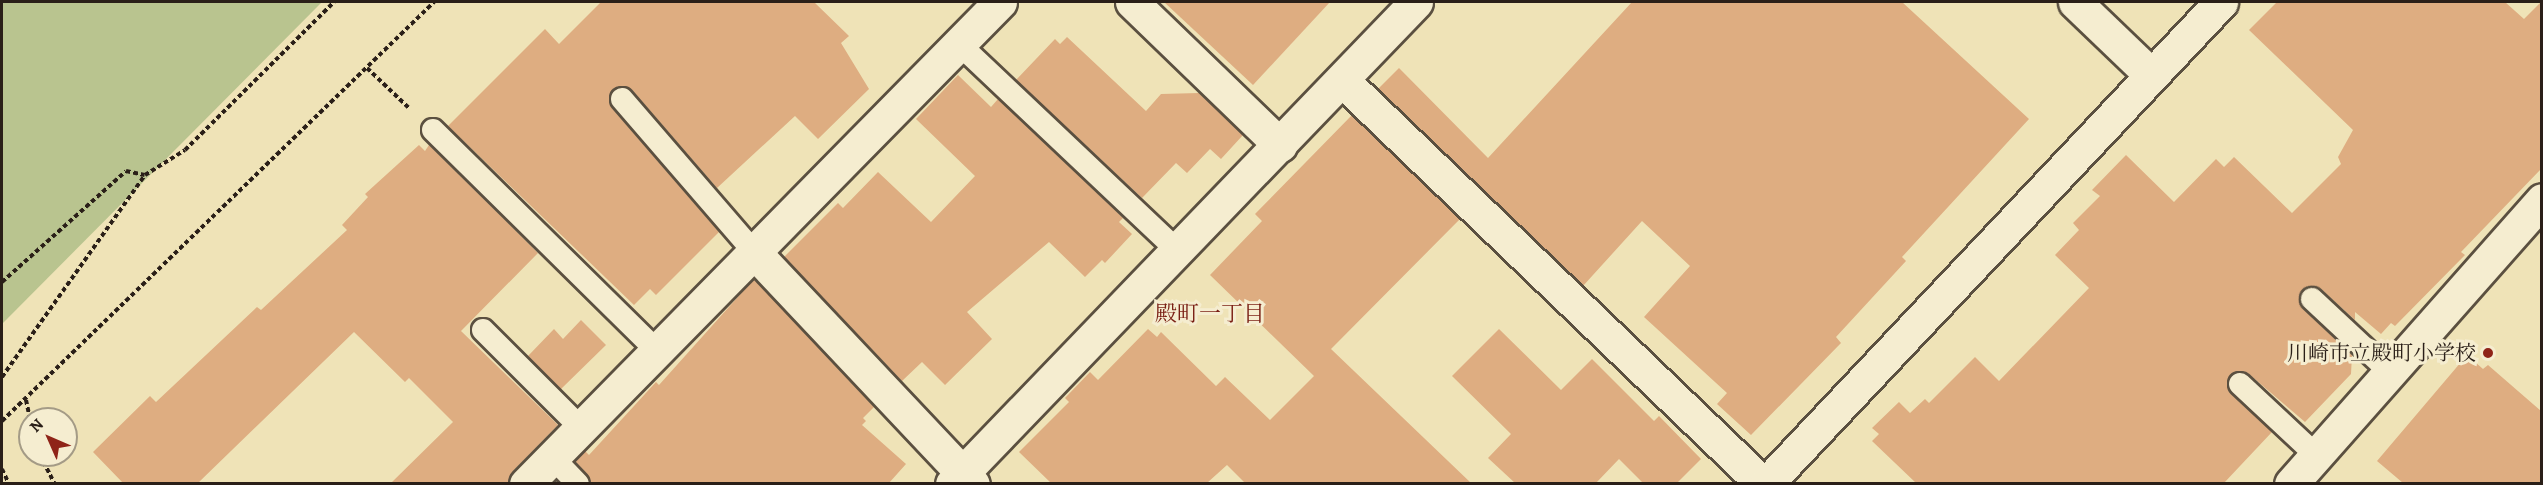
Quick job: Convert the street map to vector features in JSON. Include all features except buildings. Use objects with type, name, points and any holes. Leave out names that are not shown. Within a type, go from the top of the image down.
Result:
[{"type":"street","points":[[526,483],[1000,2]]},
{"type":"street","points":[[1132,2],[1280,145]]},
{"type":"street","points":[[754,252],[962,479],[1175,248],[1280,145],[1416,2]]},
{"type":"street","points":[[2075,2],[2151,75]]},
{"type":"street","points":[[1342,80],[1765,483],[2221,2]]},
{"type":"street","points":[[2291,483],[2388,370],[2541,200]]},
{"type":"lane","points":[[958,43],[1175,248]]},
{"type":"lane","points":[[622,99],[754,252]]},
{"type":"lane","points":[[432,130],[657,351]]},
{"type":"lane","points":[[2312,300],[2388,370]]},
{"type":"lane","points":[[483,330],[581,428]]},
{"type":"lane","points":[[2240,384],[2316,454]]},
{"type":"lane","points":[[552,457],[578,483]]},
{"type":"path","points":[[2,377],[145,175],[185,150],[334,2]]},
{"type":"path","points":[[2,421],[434,2]]},
{"type":"path","points":[[367,68],[432,130]]},
{"type":"path","points":[[2,282],[126,171],[145,175]]},
{"type":"path","points":[[26,400],[27,407]]},
{"type":"path","points":[[46,467],[55,483]]},
{"type":"path","points":[[2,469],[9,483]]},
{"type":"green space","points":[[2,2],[322,2],[2,324]]},
{"type":"place","name":"川崎市立殿町小学校","points":[[2488,353]]},
{"type":"district","name":"殿町一丁目","points":[[1210,315]]}]
